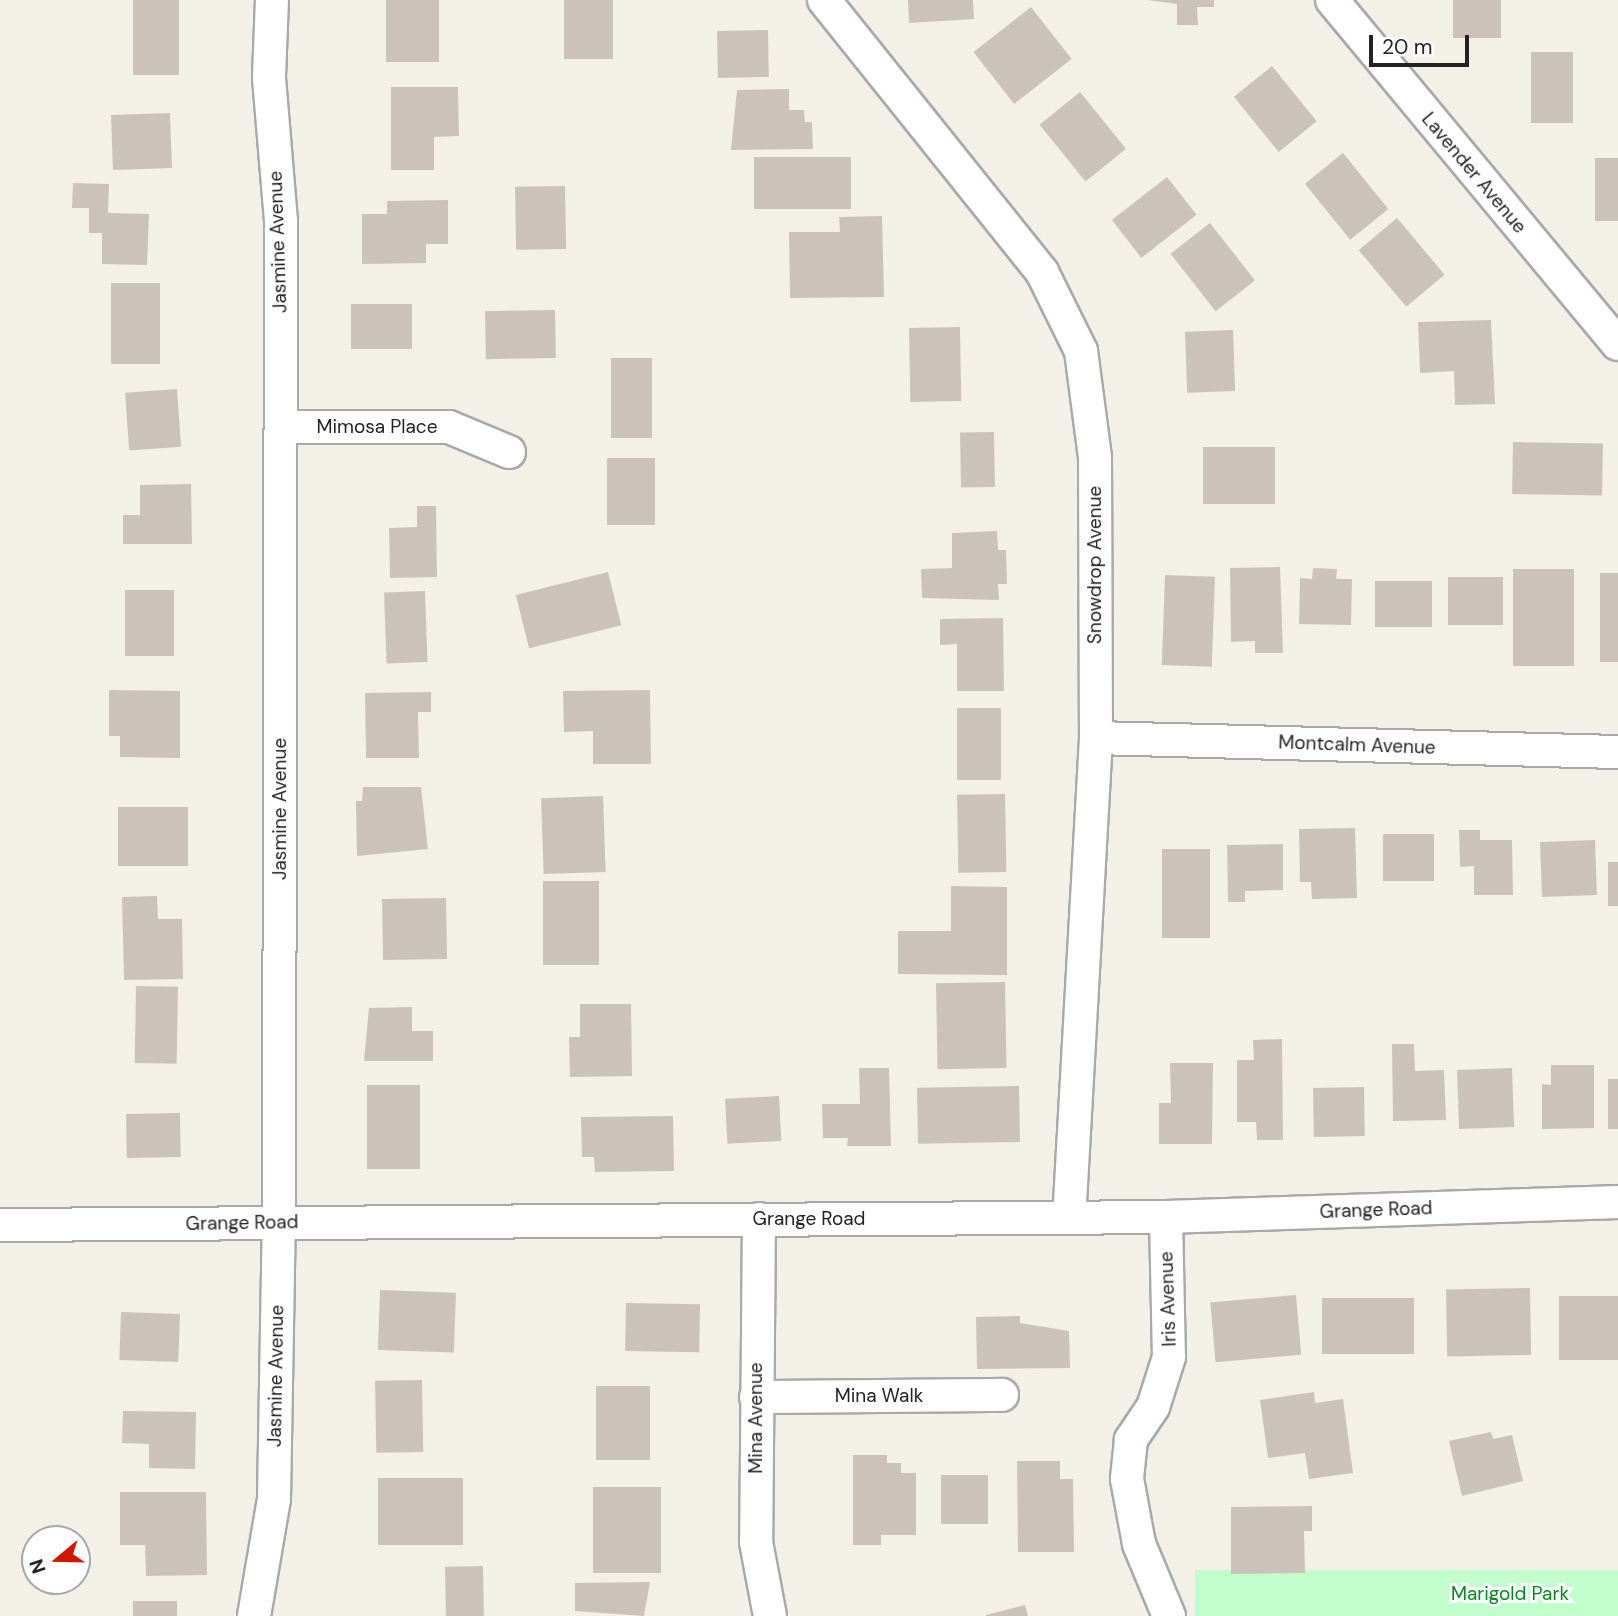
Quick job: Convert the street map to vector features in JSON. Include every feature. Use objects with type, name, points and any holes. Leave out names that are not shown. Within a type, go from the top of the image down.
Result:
[{"type":"street","name":"Jasmine Avenue","points":[[254,1616],[274,1499],[279,1223],[282,427],[272,0]]},
{"type":"street","name":"Snowdrop Avenue","points":[[824,0],[1066,310],[1084,364],[1095,457],[1096,738],[1069,1217]]},
{"type":"street","name":"Lavender Avenue","points":[[1332,0],[1618,344]]},
{"type":"street","name":"Mimosa Place","points":[[282,427],[449,427],[509,452]]},
{"type":"street","name":"Montcalm Avenue","points":[[1096,738],[1618,752]]},
{"type":"street","name":"Grange Road","points":[[0,1225],[1166,1217],[1618,1202]]},
{"type":"street","name":"Iris Avenue","points":[[1166,1217],[1169,1357],[1153,1407],[1131,1440],[1126,1479],[1139,1545],[1169,1616]]},
{"type":"street","name":"Mina Avenue","points":[[759,1219],[756,1542],[770,1616]]},
{"type":"street","name":"Mina Walk","points":[[756,1397],[1002,1395]]},
{"type":"green space","name":"Marigold Park","points":[[1195,1570],[1618,1570],[1618,1616],[1195,1616]]},
{"type":"building","points":[[133,0],[179,0],[179,75],[133,75]]},
{"type":"building","points":[[386,0],[439,0],[439,62],[386,62]]},
{"type":"building","points":[[564,0],[613,0],[613,59],[564,59]]},
{"type":"building","points":[[908,0],[973,0],[974,19],[909,23]]},
{"type":"building","points":[[1147,0],[1214,0],[1214,7],[1197,7],[1198,25],[1177,25],[1177,4]]},
{"type":"building","points":[[1453,0],[1501,0],[1501,38],[1453,38]]},
{"type":"building","points":[[1031,7],[1072,59],[1014,104],[973,52]]},
{"type":"building","points":[[768,30],[769,77],[718,78],[717,31]]},
{"type":"building","points":[[1531,52],[1573,52],[1573,123],[1531,123]]},
{"type":"building","points":[[1272,66],[1317,121],[1279,152],[1234,97]]},
{"type":"building","points":[[391,87],[458,87],[459,136],[434,137],[434,170],[391,170]]},
{"type":"building","points":[[789,89],[789,110],[804,110],[805,122],[812,122],[813,149],[731,150],[737,90]]},
{"type":"building","points":[[1080,92],[1126,149],[1086,181],[1040,125]]},
{"type":"building","points":[[170,113],[172,168],[113,170],[111,115]]},
{"type":"building","points":[[1343,153],[1388,209],[1350,240],[1305,184]]},
{"type":"building","points":[[754,157],[851,157],[851,209],[754,209]]},
{"type":"building","points":[[1595,158],[1618,158],[1618,221],[1595,221]]},
{"type":"building","points":[[1167,177],[1197,215],[1141,258],[1112,220]]},
{"type":"building","points":[[73,183],[109,184],[108,213],[149,214],[147,265],[102,264],[102,233],[89,233],[89,208],[72,208]]},
{"type":"building","points":[[565,186],[566,249],[516,250],[515,187]]},
{"type":"building","points":[[448,200],[448,244],[426,244],[426,263],[362,264],[362,214],[387,214],[387,201]]},
{"type":"building","points":[[882,216],[884,297],[790,298],[789,232],[840,232],[839,217]]},
{"type":"building","points":[[1397,218],[1445,275],[1406,307],[1359,250]]},
{"type":"building","points":[[1210,223],[1255,281],[1216,311],[1171,254]]},
{"type":"building","points":[[111,283],[160,283],[160,364],[111,364]]},
{"type":"building","points":[[351,304],[412,304],[412,349],[351,349]]},
{"type":"building","points":[[555,310],[556,358],[486,359],[485,311]]},
{"type":"building","points":[[1491,320],[1495,404],[1455,405],[1454,371],[1420,373],[1418,322]]},
{"type":"building","points":[[960,327],[961,401],[910,402],[909,328]]},
{"type":"building","points":[[1233,330],[1235,391],[1187,393],[1185,332]]},
{"type":"building","points":[[611,358],[652,358],[652,438],[611,438]]},
{"type":"building","points":[[177,389],[181,447],[129,450],[125,393]]},
{"type":"building","points":[[994,432],[995,487],[961,488],[960,433]]},
{"type":"building","points":[[1513,442],[1603,444],[1602,496],[1512,494]]},
{"type":"building","points":[[1203,447],[1275,447],[1275,504],[1203,504]]},
{"type":"building","points":[[607,458],[655,458],[655,525],[607,525]]},
{"type":"building","points":[[191,484],[192,544],[123,544],[123,515],[140,515],[140,485]]},
{"type":"building","points":[[417,506],[436,506],[437,577],[390,578],[389,528],[417,527]]},
{"type":"building","points":[[997,531],[998,550],[1006,550],[1007,584],[998,584],[999,600],[922,598],[921,569],[952,568],[952,533]]},
{"type":"building","points":[[1280,567],[1283,653],[1255,653],[1255,641],[1231,642],[1230,568]]},
{"type":"building","points":[[1313,568],[1337,569],[1336,579],[1352,579],[1351,625],[1299,624],[1300,578],[1312,579]]},
{"type":"building","points":[[1513,569],[1574,569],[1574,666],[1513,666]]},
{"type":"building","points":[[608,572],[621,625],[529,648],[516,595]]},
{"type":"building","points":[[1600,573],[1618,573],[1618,662],[1600,662]]},
{"type":"building","points":[[1165,575],[1215,577],[1212,667],[1162,665]]},
{"type":"building","points":[[1448,577],[1503,577],[1503,625],[1448,625]]},
{"type":"building","points":[[1375,581],[1432,581],[1432,627],[1375,627]]},
{"type":"building","points":[[125,590],[174,590],[174,656],[125,656]]},
{"type":"building","points":[[425,591],[427,662],[387,663],[384,592]]},
{"type":"building","points":[[1003,618],[1004,691],[957,691],[957,644],[940,645],[940,619]]},
{"type":"building","points":[[109,690],[180,691],[180,758],[120,757],[120,736],[109,736]]},
{"type":"building","points":[[650,690],[651,764],[593,764],[593,731],[564,732],[563,691]]},
{"type":"building","points":[[431,692],[431,712],[418,712],[419,758],[366,758],[365,693]]},
{"type":"building","points":[[957,708],[1001,708],[1001,780],[957,780]]},
{"type":"building","points":[[363,787],[421,787],[428,849],[357,856],[356,801],[362,801]]},
{"type":"building","points":[[1005,794],[1006,872],[958,873],[957,795]]},
{"type":"building","points":[[603,796],[606,872],[544,874],[541,798]]},
{"type":"building","points":[[118,807],[188,807],[188,866],[118,866]]},
{"type":"building","points":[[1355,828],[1357,898],[1312,899],[1311,882],[1300,882],[1299,829]]},
{"type":"building","points":[[1459,830],[1480,830],[1480,840],[1512,840],[1513,895],[1474,895],[1474,866],[1460,867]]},
{"type":"building","points":[[1383,834],[1434,834],[1434,881],[1383,881]]},
{"type":"building","points":[[1595,840],[1597,895],[1542,897],[1540,842]]},
{"type":"building","points":[[1283,844],[1283,890],[1245,891],[1245,902],[1228,902],[1227,845]]},
{"type":"building","points":[[1162,849],[1210,849],[1210,938],[1162,938]]},
{"type":"building","points":[[1608,862],[1618,862],[1618,906],[1608,906]]},
{"type":"building","points":[[543,881],[599,881],[599,965],[543,965]]},
{"type":"building","points":[[951,886],[1007,887],[1007,975],[898,974],[898,931],[951,931]]},
{"type":"building","points":[[157,896],[158,919],[182,919],[183,979],[124,980],[122,897]]},
{"type":"building","points":[[446,898],[447,959],[383,960],[382,899]]},
{"type":"building","points":[[1005,982],[1007,1068],[938,1069],[936,983]]},
{"type":"building","points":[[136,986],[178,987],[177,1064],[135,1063]]},
{"type":"building","points":[[580,1004],[631,1004],[632,1076],[570,1077],[569,1037],[580,1037]]},
{"type":"building","points":[[412,1007],[412,1031],[433,1031],[433,1061],[364,1061],[369,1008]]},
{"type":"building","points":[[1282,1039],[1283,1140],[1257,1140],[1256,1122],[1237,1122],[1237,1060],[1254,1060],[1253,1040]]},
{"type":"building","points":[[1392,1044],[1414,1044],[1415,1071],[1444,1070],[1446,1120],[1393,1121]]},
{"type":"building","points":[[1170,1063],[1213,1063],[1212,1144],[1159,1144],[1159,1103],[1171,1103]]},
{"type":"building","points":[[1551,1065],[1594,1065],[1594,1128],[1542,1129],[1542,1084],[1551,1085]]},
{"type":"building","points":[[859,1068],[889,1068],[891,1146],[847,1146],[848,1138],[823,1138],[822,1104],[860,1104]]},
{"type":"building","points":[[1512,1068],[1514,1127],[1459,1129],[1457,1070]]},
{"type":"building","points":[[1608,1079],[1618,1079],[1618,1129],[1608,1129]]},
{"type":"building","points":[[367,1085],[420,1085],[420,1169],[367,1169]]},
{"type":"building","points":[[1019,1086],[1020,1142],[918,1144],[917,1088]]},
{"type":"building","points":[[1364,1087],[1365,1136],[1314,1137],[1313,1088]]},
{"type":"building","points":[[779,1096],[781,1141],[727,1144],[725,1099]]},
{"type":"building","points":[[180,1113],[181,1157],[127,1158],[126,1114]]},
{"type":"building","points":[[673,1116],[674,1171],[595,1172],[594,1157],[582,1157],[581,1117]]},
{"type":"building","points":[[1530,1288],[1531,1355],[1447,1356],[1446,1289]]},
{"type":"building","points":[[380,1290],[456,1293],[454,1353],[378,1350]]},
{"type":"building","points":[[1296,1295],[1301,1355],[1216,1362],[1210,1302]]},
{"type":"building","points":[[1559,1296],[1618,1296],[1618,1360],[1559,1360]]},
{"type":"building","points":[[1322,1298],[1414,1298],[1414,1354],[1322,1354]]},
{"type":"building","points":[[626,1303],[700,1304],[699,1352],[625,1351]]},
{"type":"building","points":[[121,1312],[180,1314],[178,1362],[119,1360]]},
{"type":"building","points":[[1020,1316],[1020,1323],[1069,1331],[1070,1368],[977,1369],[976,1317]]},
{"type":"building","points":[[422,1380],[423,1452],[376,1453],[375,1381]]},
{"type":"building","points":[[596,1386],[650,1386],[650,1460],[596,1460]]},
{"type":"building","points":[[1314,1392],[1315,1403],[1343,1399],[1353,1473],[1309,1479],[1305,1453],[1268,1458],[1260,1400]]},
{"type":"building","points":[[123,1411],[196,1412],[195,1469],[149,1468],[149,1444],[122,1443]]},
{"type":"building","points":[[1491,1432],[1493,1439],[1512,1435],[1523,1481],[1462,1496],[1449,1441]]},
{"type":"building","points":[[853,1455],[887,1455],[887,1463],[901,1463],[901,1473],[916,1473],[916,1535],[881,1535],[881,1545],[853,1545]]},
{"type":"building","points":[[1017,1461],[1060,1461],[1060,1479],[1073,1479],[1074,1552],[1018,1552]]},
{"type":"building","points":[[941,1475],[988,1475],[988,1524],[941,1524]]},
{"type":"building","points":[[378,1478],[463,1478],[463,1545],[378,1545]]},
{"type":"building","points":[[593,1487],[661,1487],[661,1573],[593,1573]]},
{"type":"building","points":[[120,1492],[206,1492],[207,1575],[146,1576],[145,1545],[120,1545]]},
{"type":"building","points":[[1312,1506],[1312,1531],[1304,1531],[1305,1573],[1231,1574],[1231,1507]]},
{"type":"building","points":[[483,1566],[484,1616],[446,1616],[445,1567]]},
{"type":"building","points":[[650,1582],[644,1616],[575,1611],[575,1583]]},
{"type":"building","points":[[133,1601],[177,1601],[177,1616],[133,1616]]},
{"type":"building","points":[[1025,1605],[1028,1616],[986,1616],[986,1615]]}]
